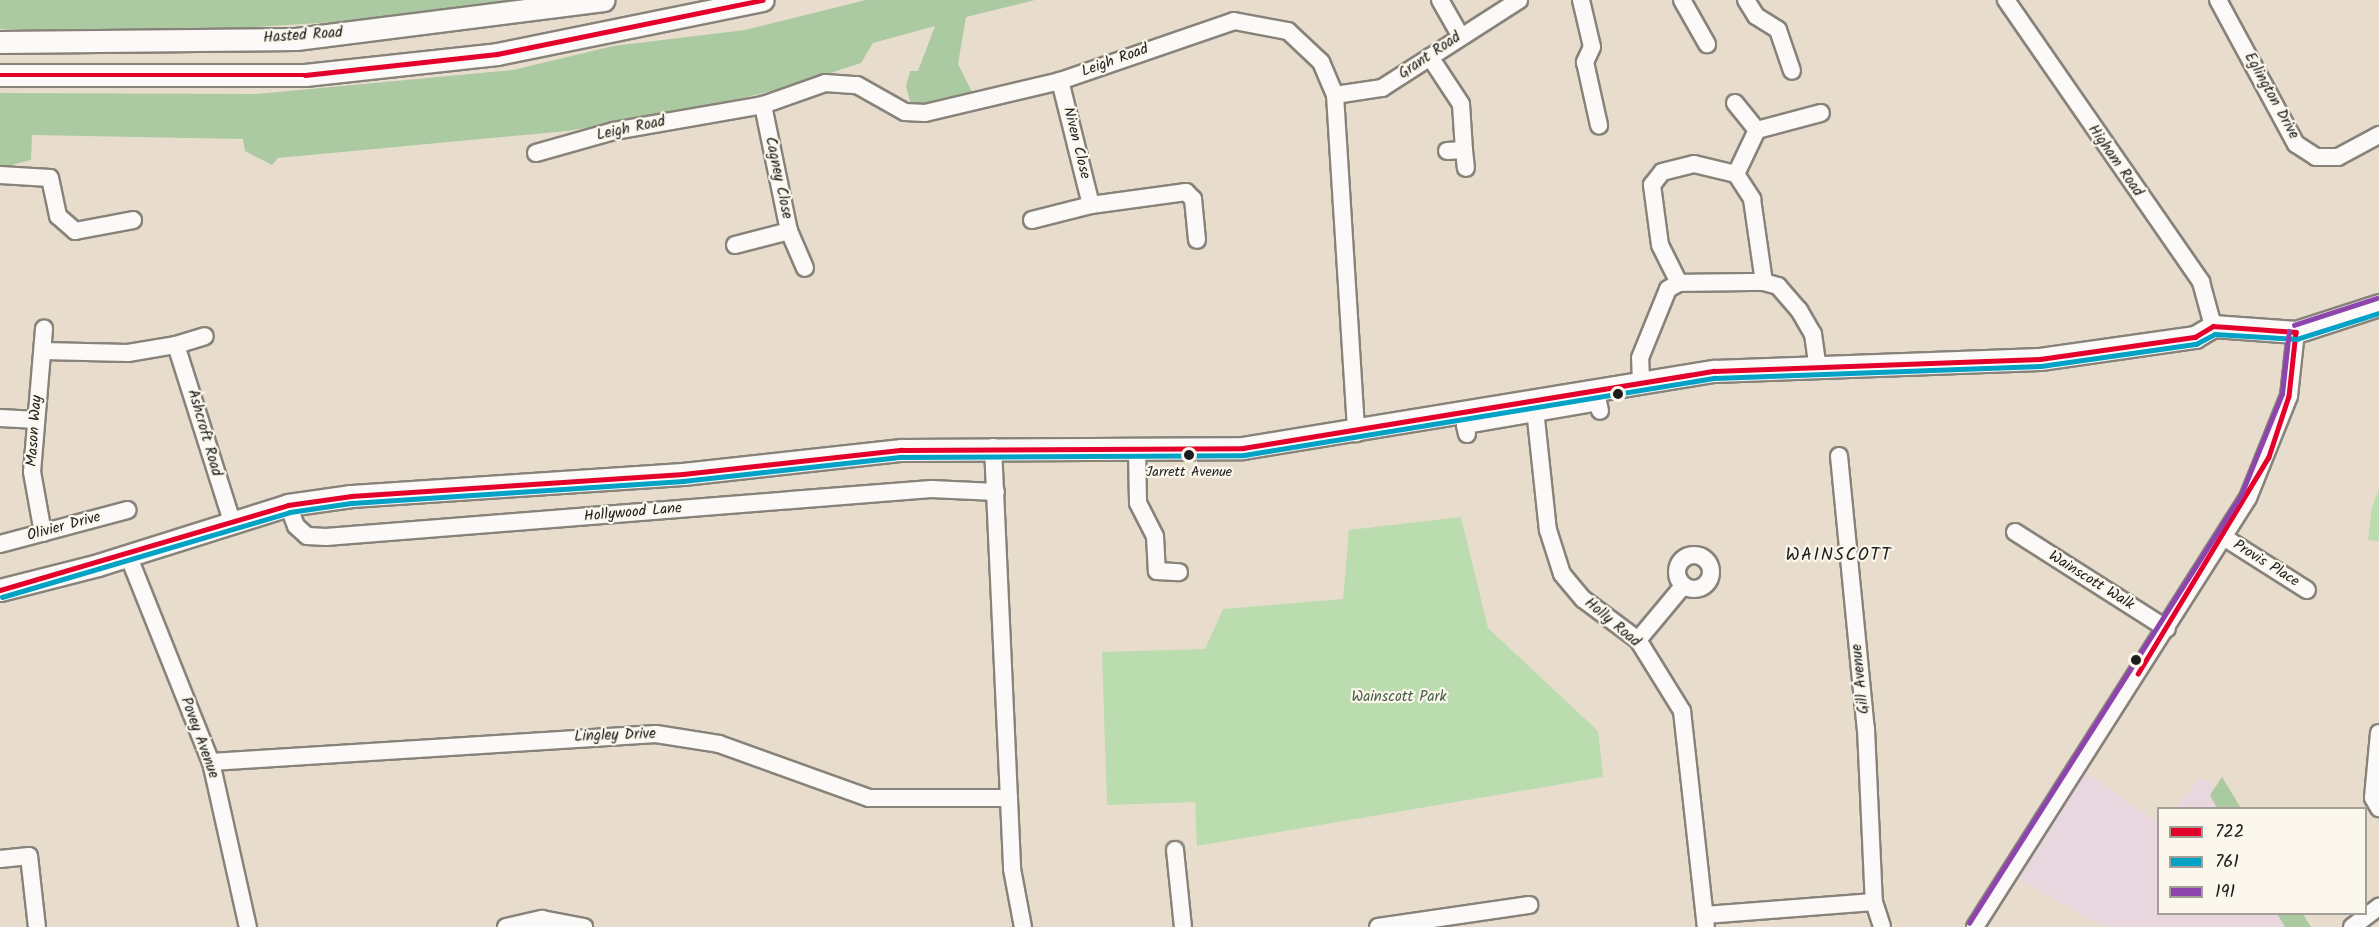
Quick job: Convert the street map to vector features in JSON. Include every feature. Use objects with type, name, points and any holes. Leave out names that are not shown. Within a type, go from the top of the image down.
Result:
[{"type":"main road","name":"Hasted Road","points":[[0,42],[296,39],[604,0]]},
{"type":"main road","points":[[0,75],[305,75],[497,54],[763,0]]},
{"type":"main road","points":[[0,590],[128,555],[288,505],[375,494],[600,481],[902,450],[993,447],[1137,450],[1243,448],[1356,434],[1535,406],[1641,382],[1714,371],[1818,368],[2107,352],[2195,337],[2214,326],[2296,332],[2379,305]]},
{"type":"street","points":[[1440,0],[1460,35]]},
{"type":"street","name":"Grant Road","points":[[1335,95],[1382,88],[1460,35],[1519,0]]},
{"type":"street","points":[[1581,0],[1592,47],[1585,62],[1599,125]]},
{"type":"street","points":[[1682,0],[1707,44]]},
{"type":"street","points":[[1746,0],[1756,16],[1778,30],[1791,71]]},
{"type":"street","name":"Higham Road","points":[[2006,0],[2201,282],[2214,326]]},
{"type":"street","name":"Eglington Drive","points":[[2218,0],[2296,144],[2316,157],[2338,157],[2379,135]]},
{"type":"street","name":"Leigh Road","points":[[536,153],[614,131],[763,105],[840,82],[905,112],[925,113],[1060,81],[1234,21],[1288,31],[1309,46],[1335,95],[1336,181],[1356,434]]},
{"type":"street","points":[[1430,57],[1461,104],[1466,168]]},
{"type":"street","name":"Niven Close","points":[[1060,81],[1091,205]]},
{"type":"street","points":[[1735,103],[1757,130]]},
{"type":"street","name":"Cagney Close","points":[[735,245],[789,231],[763,105]]},
{"type":"street","points":[[1736,174],[1757,130],[1821,113]]},
{"type":"street","points":[[1447,151],[1464,150]]},
{"type":"street","points":[[1679,283],[1660,245],[1652,185],[1662,172],[1678,166],[1708,165],[1736,174],[1752,198],[1764,282]]},
{"type":"street","points":[[0,175],[50,178],[58,216],[75,231],[133,220]]},
{"type":"street","points":[[1032,220],[1091,205],[1186,192],[1193,199],[1197,240]]},
{"type":"street","points":[[789,231],[805,268]]},
{"type":"street","points":[[1641,382],[1643,349],[1668,289],[1679,283],[1764,282],[1778,286],[1799,310],[1813,334],[1818,368]]},
{"type":"street","name":"Mason Way","points":[[43,533],[32,472],[33,420],[44,328]]},
{"type":"street","points":[[1975,927],[2225,538],[2271,450],[2289,396],[2296,332]]},
{"type":"street","points":[[43,351],[128,353],[176,345],[205,336]]},
{"type":"street","name":"Ashcroft Road","points":[[176,345],[232,522]]},
{"type":"street","points":[[1467,434],[1465,425],[1535,406],[1598,402],[1600,411]]},
{"type":"street","name":"Holly Road","points":[[1535,406],[1548,530],[1562,574],[1583,599],[1638,640],[1682,711],[1706,921],[1788,909],[1874,902]]},
{"type":"street","points":[[0,418],[33,420]]},
{"type":"street","points":[[993,447],[1012,869],[1023,927]]},
{"type":"street","points":[[1137,450],[1138,503],[1155,536],[1157,571],[1179,572]]},
{"type":"street","name":"Gill Avenue","points":[[1839,456],[1866,729],[1874,902],[1882,927]]},
{"type":"street","name":"Hollywood Lane","points":[[288,505],[296,526],[308,536],[326,537],[931,489],[996,492]]},
{"type":"street","name":"Olivier Drive","points":[[0,544],[128,510]]},
{"type":"street","name":"Wainscott Walk","points":[[2015,532],[2168,629]]},
{"type":"street","name":"Provis Place","points":[[2225,538],[2307,590]]},
{"type":"street","name":"Povey Avenue","points":[[128,555],[212,762],[248,927]]},
{"type":"street","points":[[1638,640],[1683,586]]},
{"type":"street","name":"Lingley Drive","points":[[212,762],[656,734],[719,744],[863,797],[1009,798]]},
{"type":"street","points":[[2379,734],[2373,798],[2379,808]]},
{"type":"street","points":[[1174,850],[1183,927]]},
{"type":"street","points":[[0,859],[29,856],[37,927]]},
{"type":"street","points":[[1378,927],[1529,905]]},
{"type":"street","points":[[2352,927],[2379,907]]},
{"type":"street","points":[[506,927],[542,919],[584,927]]},
{"type":"shaded area","points":[[2083,770],[2157,822],[2157,915],[2290,915],[2297,927],[2105,927],[2016,878]]},
{"type":"shaded area","points":[[2198,779],[2209,782],[2224,807],[2177,807]]},
{"type":"green space","points":[[0,0],[539,0],[448,15],[142,34],[0,29]]},
{"type":"green space","points":[[866,0],[1035,0],[966,17],[958,64],[972,92],[927,107],[911,105],[906,86],[910,71],[918,71],[935,26],[873,43],[861,63],[787,87],[683,113],[567,131],[278,158],[272,165],[245,151],[243,139],[32,135],[31,160],[0,168],[0,93],[257,94],[513,70],[613,46],[745,30]]},
{"type":"green space","points":[[2379,489],[2379,541],[2368,540],[2372,507]]},
{"type":"green space","name":"Wainscott Park","points":[[1461,517],[1488,628],[1598,731],[1603,777],[1197,846],[1195,802],[1107,805],[1102,652],[1205,649],[1223,609],[1343,599],[1349,530]]},
{"type":"green space","points":[[2222,777],[2240,807],[2216,807],[2210,795]]},
{"type":"green space","points":[[2278,915],[2304,915],[2311,927],[2285,927]]},
{"type":"transit line","name":"722","points":[[0,75],[305,75],[497,54],[763,0]]},
{"type":"transit line","name":"191","points":[[2294,325],[2377,298]]},
{"type":"transit line","name":"761","points":[[2,597],[290,512],[352,503],[683,481],[902,457],[1244,455],[1715,378],[2041,366],[2196,344],[2215,334],[2297,339],[2379,313]]},
{"type":"transit line","name":"722","points":[[0,590],[288,505],[351,496],[683,474],[902,450],[1243,448],[1714,371],[2040,359],[2195,337],[2213,326],[2296,332],[2289,396],[2269,457],[2138,674]]},
{"type":"transit line","name":"191","points":[[1969,923],[2241,495],[2282,394],[2289,331]]},
{"type":"place","name":"Jarrett Avenue","points":[[1189,455]]},
{"type":"district","name":"WAINSCOTT","points":[[1839,556]]}]
